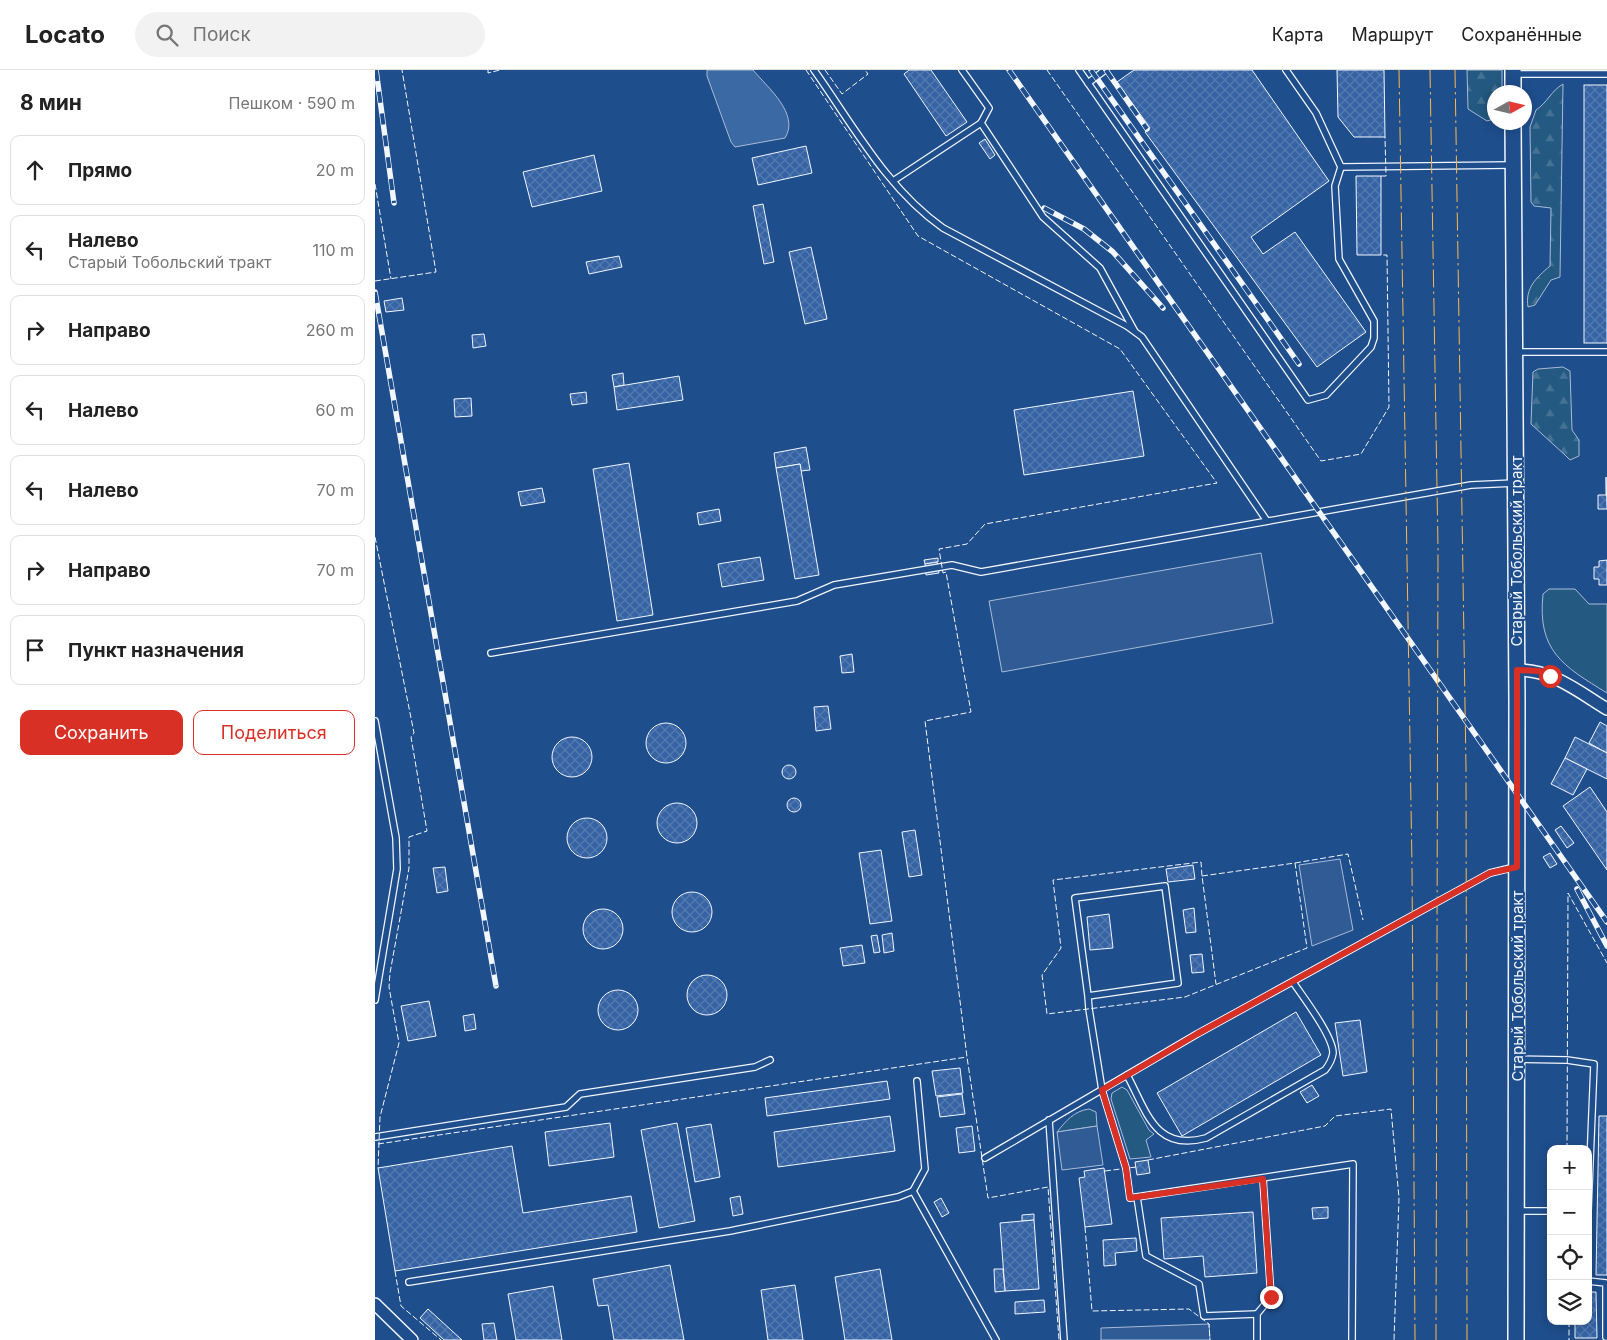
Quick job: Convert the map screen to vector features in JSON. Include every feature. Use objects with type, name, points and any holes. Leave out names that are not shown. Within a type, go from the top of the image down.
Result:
[{"type":"street","points":[[1513,72],[1513,85]]},
{"type":"street","name":"Старый Тобольский тракт","points":[[1513,130],[1517,670],[1517,1340]]},
{"type":"street","points":[[1517,670],[1539,671],[1607,708]]},
{"type":"street","points":[[375,1304],[412,1340]]},
{"type":"lane","points":[[814,70],[893,181],[925,215],[943,228],[1135,330]]},
{"type":"lane","points":[[893,181],[981,123],[989,108],[962,70]]},
{"type":"lane","points":[[1079,70],[1307,400],[1326,395],[1371,347],[1374,338],[1374,321],[1339,259],[1335,186],[1341,167],[1316,113],[1285,70]]},
{"type":"lane","points":[[1087,83],[1105,70]]},
{"type":"lane","points":[[1513,72],[1607,74]]},
{"type":"lane","points":[[981,123],[1043,217],[1100,268],[1135,330],[1148,345],[1267,521]]},
{"type":"lane","points":[[1341,167],[1513,165]]},
{"type":"lane","points":[[1515,352],[1607,352]]},
{"type":"lane","points":[[491,652],[797,601],[834,585],[952,565],[981,572],[1471,485],[1515,483]]},
{"type":"lane","points":[[375,721],[396,838],[397,869],[375,1000]]},
{"type":"lane","points":[[985,1158],[1127,1075],[1490,873],[1517,867]]},
{"type":"lane","points":[[1087,996],[1178,984],[1165,886],[1075,898],[1087,996],[1102,1090],[1126,1168],[1130,1198],[1353,1164],[1351,1340]]},
{"type":"lane","points":[[1127,1075],[1155,1128],[1170,1139],[1189,1143],[1206,1138],[1325,1070],[1331,1063],[1333,1052],[1328,1037],[1293,982]]},
{"type":"lane","points":[[1517,1059],[1567,1060],[1594,1064],[1589,1190]]},
{"type":"lane","points":[[375,1137],[565,1107],[580,1094],[755,1067],[770,1060]]},
{"type":"lane","points":[[409,1282],[730,1231],[880,1203],[913,1191],[921,1179],[926,1162],[917,1081]]},
{"type":"lane","points":[[1049,1120],[1064,1340]]},
{"type":"lane","points":[[1257,1340],[1257,1314],[1271,1297],[1263,1179]]},
{"type":"lane","points":[[913,1191],[997,1340]]},
{"type":"lane","points":[[1137,1197],[1146,1256],[1199,1284],[1204,1316],[1257,1314]]},
{"type":"lane","points":[[1517,1211],[1547,1210]]},
{"type":"lane","points":[[1592,1281],[1606,1282],[1606,1337]]},
{"type":"green space","points":[[1467,70],[1502,70],[1502,85],[1487,85],[1487,121],[1468,109]]},
{"type":"green space","points":[[1563,84],[1560,277],[1551,280],[1535,305],[1528,307],[1530,289],[1536,279],[1550,266],[1551,208],[1534,206],[1531,202],[1530,130],[1532,130],[1532,121],[1536,110]]},
{"type":"green space","points":[[1563,367],[1570,371],[1572,430],[1579,440],[1579,456],[1570,460],[1531,424],[1533,372],[1538,369]]},
{"type":"green space","points":[[1549,589],[1575,589],[1589,604],[1607,604],[1607,693],[1566,665],[1556,655],[1549,643],[1544,630],[1542,614],[1543,594]]},
{"type":"green space","points":[[1122,1087],[1127,1090],[1149,1130],[1154,1134],[1146,1140],[1151,1157],[1130,1159],[1111,1099],[1112,1093]]},
{"type":"green space","points":[[1089,1109],[1096,1112],[1097,1126],[1057,1132],[1075,1114]]},
{"type":"shaded area","points":[[707,70],[753,70],[774,93],[785,111],[789,129],[785,138],[735,147],[731,142],[707,76]]},
{"type":"shaded area","points":[[1261,553],[1273,623],[1002,672],[989,601]]},
{"type":"shaded area","points":[[1340,859],[1353,930],[1312,946],[1299,865]]},
{"type":"shaded area","points":[[1097,1126],[1103,1165],[1062,1170],[1057,1132]]},
{"type":"shaded area","points":[[1209,1324],[1210,1340],[1101,1340],[1101,1328]]},
{"type":"building","points":[[909,70],[931,70],[967,122],[946,136],[904,74]]},
{"type":"building","points":[[1134,70],[1252,70],[1329,181],[1251,237],[1263,254],[1295,232],[1366,332],[1317,367],[1145,132],[1150,128],[1117,82]]},
{"type":"building","points":[[1337,70],[1384,70],[1385,137],[1354,137],[1338,117]]},
{"type":"building","points":[[1584,85],[1607,85],[1607,343],[1584,343]]},
{"type":"building","points":[[985,139],[995,155],[990,159],[979,143]]},
{"type":"building","points":[[806,146],[812,173],[758,185],[752,158]]},
{"type":"building","points":[[594,155],[602,191],[532,207],[523,172]]},
{"type":"building","points":[[1356,176],[1381,176],[1381,255],[1357,255]]},
{"type":"building","points":[[763,204],[774,262],[764,264],[753,206]]},
{"type":"building","points":[[811,247],[827,319],[805,324],[789,252]]},
{"type":"building","points":[[619,256],[622,267],[589,274],[586,262]]},
{"type":"building","points":[[402,298],[404,310],[386,312],[384,301]]},
{"type":"building","points":[[484,334],[486,346],[473,348],[472,335]]},
{"type":"building","points":[[623,373],[624,385],[614,387],[612,375]]},
{"type":"building","points":[[679,376],[683,400],[617,410],[614,387]]},
{"type":"building","points":[[1133,391],[1144,456],[1024,475],[1014,410]]},
{"type":"building","points":[[586,392],[587,403],[572,405],[570,394]]},
{"type":"building","points":[[471,398],[472,416],[455,417],[454,399]]},
{"type":"building","points":[[806,447],[810,470],[801,471],[800,464],[776,468],[774,453]]},
{"type":"building","points":[[629,463],[653,615],[617,621],[593,469]]},
{"type":"building","points":[[800,464],[819,575],[795,579],[776,468]]},
{"type":"building","points":[[1606,477],[1607,509],[1598,509],[1598,495],[1606,495]]},
{"type":"building","points":[[542,488],[545,502],[521,506],[518,492]]},
{"type":"building","points":[[719,509],[721,521],[699,525],[697,513]]},
{"type":"building","points":[[760,557],[764,580],[722,587],[718,564]]},
{"type":"building","points":[[938,558],[938,562],[925,564],[924,560]]},
{"type":"building","points":[[1607,560],[1607,585],[1599,585],[1599,579],[1594,579],[1594,567],[1599,567],[1599,561]]},
{"type":"building","points":[[937,562],[939,573],[926,575],[925,564]]},
{"type":"building","points":[[852,654],[854,672],[842,673],[840,656]]},
{"type":"building","points":[[828,706],[831,729],[816,731],[814,707]]},
{"type":"building","points":[[1600,722],[1607,726],[1607,753],[1589,743]]},
{"type":"building","points":[[670,723],[677,726],[683,732],[686,743],[685,751],[677,760],[670,763],[662,763],[655,760],[647,751],[646,739],[649,732],[658,724]]},
{"type":"building","points":[[576,737],[583,740],[589,746],[592,757],[591,765],[583,774],[576,777],[568,777],[561,774],[553,765],[552,753],[555,746],[564,738]]},
{"type":"building","points":[[1575,737],[1607,753],[1607,779],[1565,758]]},
{"type":"building","points":[[1565,758],[1587,769],[1573,795],[1551,784]]},
{"type":"building","points":[[786,765],[792,765],[796,772],[792,779],[786,779],[782,775],[782,769]]},
{"type":"building","points":[[1590,787],[1607,812],[1607,870],[1563,806]]},
{"type":"building","points":[[791,798],[797,798],[801,805],[797,812],[791,812],[787,808],[787,802]]},
{"type":"building","points":[[681,803],[688,806],[694,812],[697,823],[696,831],[688,840],[681,843],[673,843],[666,840],[658,831],[657,819],[660,812],[669,804]]},
{"type":"building","points":[[591,818],[598,821],[604,827],[607,838],[606,846],[598,855],[591,858],[583,858],[576,855],[568,846],[567,834],[570,827],[579,819]]},
{"type":"building","points":[[1561,826],[1574,843],[1567,848],[1555,830]]},
{"type":"building","points":[[915,830],[922,875],[909,877],[902,832]]},
{"type":"building","points":[[881,850],[892,921],[870,924],[859,853]]},
{"type":"building","points":[[1550,853],[1557,864],[1550,868],[1543,857]]},
{"type":"building","points":[[1193,865],[1195,879],[1168,882],[1166,869]]},
{"type":"building","points":[[445,867],[448,891],[437,893],[433,868]]},
{"type":"building","points":[[696,892],[703,895],[709,901],[712,912],[711,920],[703,929],[696,932],[688,932],[681,929],[673,920],[672,908],[675,901],[684,893]]},
{"type":"building","points":[[1194,908],[1196,932],[1186,933],[1183,910]]},
{"type":"building","points":[[607,909],[614,912],[620,918],[623,929],[622,937],[614,946],[607,949],[599,949],[592,946],[584,937],[583,925],[586,918],[595,910]]},
{"type":"building","points":[[1109,914],[1113,948],[1090,950],[1087,917]]},
{"type":"building","points":[[892,933],[894,951],[884,953],[882,935]]},
{"type":"building","points":[[877,935],[880,952],[874,953],[871,936]]},
{"type":"building","points":[[862,945],[865,963],[843,966],[840,948]]},
{"type":"building","points":[[1202,954],[1204,972],[1192,973],[1190,955]]},
{"type":"building","points":[[711,975],[718,978],[724,984],[727,995],[726,1003],[718,1012],[711,1015],[703,1015],[696,1012],[688,1003],[687,991],[690,984],[699,976]]},
{"type":"building","points":[[622,990],[629,993],[635,999],[638,1010],[637,1018],[629,1027],[622,1030],[614,1030],[607,1027],[599,1018],[598,1006],[601,999],[610,991]]},
{"type":"building","points":[[429,1001],[436,1036],[408,1041],[401,1006]]},
{"type":"building","points":[[1296,1012],[1321,1055],[1182,1136],[1157,1093]]},
{"type":"building","points":[[474,1014],[476,1029],[465,1031],[463,1016]]},
{"type":"building","points":[[1360,1020],[1367,1072],[1343,1076],[1335,1023]]},
{"type":"building","points":[[960,1068],[963,1093],[936,1096],[932,1071]]},
{"type":"building","points":[[887,1081],[890,1099],[767,1116],[765,1098]]},
{"type":"building","points":[[1312,1085],[1319,1096],[1307,1103],[1300,1092]]},
{"type":"building","points":[[962,1094],[965,1114],[940,1117],[937,1097]]},
{"type":"building","points":[[890,1116],[895,1151],[778,1167],[774,1132]]},
{"type":"building","points":[[1599,1116],[1607,1116],[1607,1275],[1596,1275]]},
{"type":"building","points":[[610,1123],[614,1157],[549,1166],[545,1132]]},
{"type":"building","points":[[677,1123],[695,1221],[659,1228],[641,1130]]},
{"type":"building","points":[[711,1124],[720,1177],[695,1182],[686,1128]]},
{"type":"building","points":[[972,1126],[975,1151],[959,1153],[956,1128]]},
{"type":"building","points":[[512,1146],[523,1213],[631,1196],[637,1232],[395,1271],[378,1168]]},
{"type":"building","points":[[1148,1160],[1150,1173],[1137,1175],[1135,1162]]},
{"type":"building","points":[[1104,1168],[1112,1224],[1085,1227],[1079,1178],[1085,1177],[1084,1171]]},
{"type":"building","points":[[740,1196],[743,1214],[733,1216],[730,1198]]},
{"type":"building","points":[[941,1198],[949,1213],[942,1217],[934,1202]]},
{"type":"building","points":[[1328,1207],[1328,1218],[1313,1219],[1312,1208]]},
{"type":"building","points":[[1253,1212],[1257,1273],[1205,1277],[1203,1256],[1164,1259],[1161,1218]]},
{"type":"building","points":[[1034,1214],[1034,1220],[1022,1221],[1022,1215]]},
{"type":"building","points":[[1034,1220],[1039,1289],[1005,1291],[1000,1223]]},
{"type":"building","points":[[1136,1238],[1137,1251],[1115,1253],[1116,1265],[1104,1266],[1103,1240]]},
{"type":"building","points":[[670,1265],[684,1340],[614,1340],[608,1305],[598,1306],[593,1279]]},
{"type":"building","points":[[880,1269],[892,1340],[845,1340],[835,1277]]},
{"type":"building","points":[[994,1269],[1003,1269],[1005,1291],[995,1292]]},
{"type":"building","points":[[795,1285],[803,1340],[768,1340],[761,1290]]},
{"type":"building","points":[[553,1286],[562,1340],[516,1340],[508,1294]]},
{"type":"building","points":[[1592,1292],[1596,1292],[1597,1338],[1575,1338],[1575,1325],[1592,1325]]},
{"type":"building","points":[[1044,1300],[1045,1312],[1015,1314],[1015,1302]]},
{"type":"building","points":[[428,1309],[462,1340],[444,1340],[420,1318]]},
{"type":"building","points":[[494,1323],[497,1340],[484,1340],[482,1324]]},
{"type":"railway","points":[[376,70],[394,203]]},
{"type":"railway","points":[[1009,70],[1607,922]]},
{"type":"railway","points":[[1091,70],[1299,364]]},
{"type":"railway","points":[[1106,70],[1147,129]]},
{"type":"railway","points":[[1044,208],[1084,229],[1113,252],[1163,308]]},
{"type":"railway","points":[[375,292],[496,986]]},
{"type":"railway","points":[[1577,889],[1607,946]]},
{"type":"fence","points":[[375,281],[436,272],[402,70]]},
{"type":"fence","points":[[488,70],[488,73],[500,70]]},
{"type":"fence","points":[[806,70],[918,236],[1120,349],[1217,483],[985,524],[967,544],[939,549],[943,573],[946,572],[971,712],[925,721],[967,1057],[988,1198],[1048,1187],[1059,1340]]},
{"type":"fence","points":[[825,70],[842,94],[868,74],[865,70]]},
{"type":"fence","points":[[1047,70],[1321,461],[1361,454],[1389,407],[1387,255],[1381,255]]},
{"type":"fence","points":[[1381,176],[1386,176],[1385,137]]},
{"type":"fence","points":[[375,184],[391,279]]},
{"type":"fence","points":[[375,537],[414,733],[411,737],[427,831],[409,837],[409,868],[389,987],[399,1043],[380,1117],[378,1168]]},
{"type":"fence","points":[[1295,863],[1348,854],[1363,920]]},
{"type":"fence","points":[[1202,876],[1295,863],[1307,948],[1185,997],[1047,1014],[1042,975],[1061,948],[1053,880],[1201,862],[1202,876],[1216,984]]},
{"type":"fence","points":[[1567,1145],[1568,893],[1607,963]]},
{"type":"fence","points":[[378,1144],[967,1057]]},
{"type":"fence","points":[[1148,1160],[1325,1126],[1335,1116],[1391,1109],[1399,1198],[1394,1340]]},
{"type":"fence","points":[[1105,1171],[1136,1167]]},
{"type":"fence","points":[[1085,1227],[1092,1311],[1189,1309],[1209,1324],[1210,1340]]},
{"type":"fence","points":[[395,1271],[401,1306],[441,1340]]},
{"type":"fence","points":[[1569,1325],[1569,1340]]},
{"type":"power","points":[[1399,70],[1412,866],[1415,1340]]},
{"type":"power","points":[[1430,70],[1438,548],[1436,1340]]},
{"type":"power","points":[[1455,70],[1466,768],[1467,1340]]},
{"type":"route","points":[[1271,1297],[1263,1179],[1130,1198],[1126,1168],[1102,1090],[1197,1034],[1490,873],[1496,870],[1517,867],[1517,670],[1539,671],[1550,676]]}]
